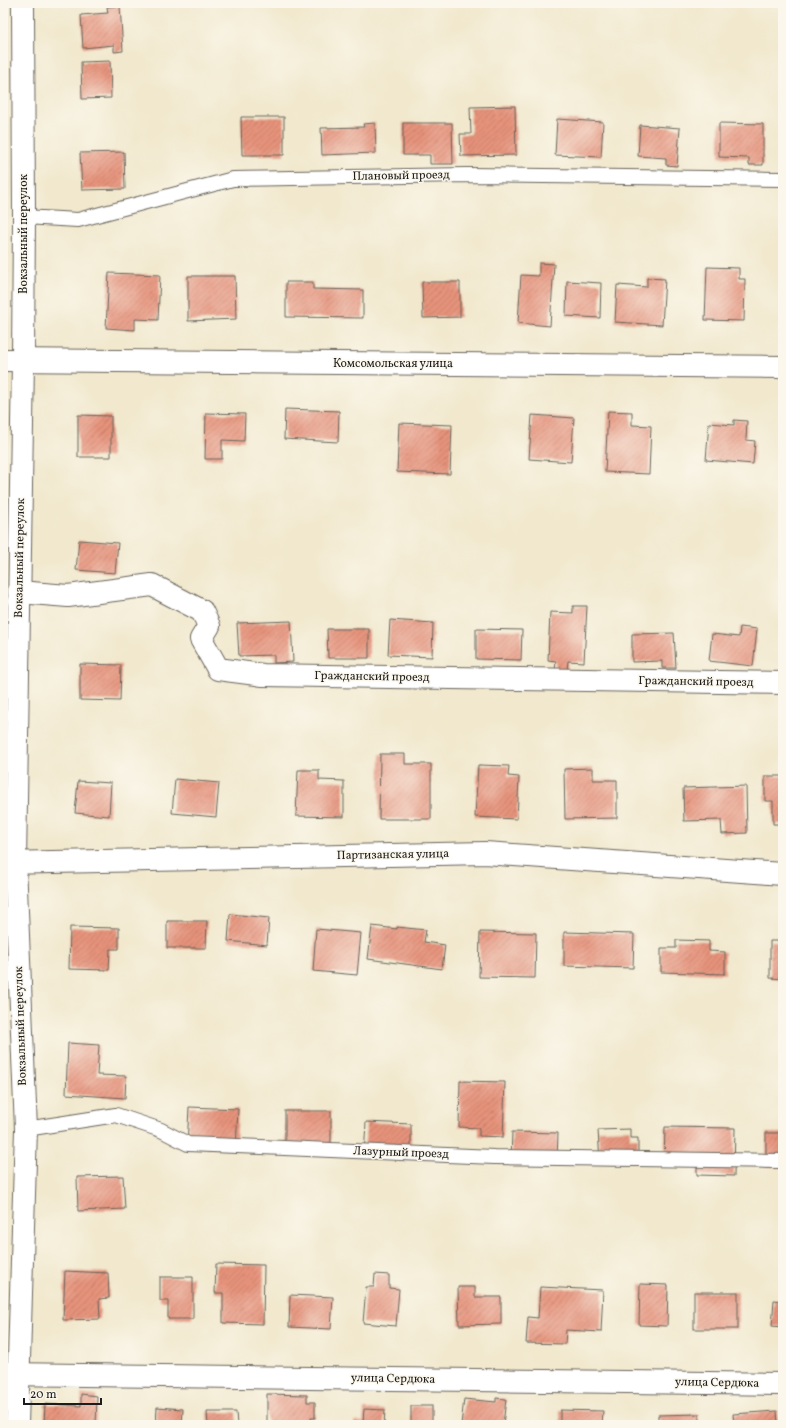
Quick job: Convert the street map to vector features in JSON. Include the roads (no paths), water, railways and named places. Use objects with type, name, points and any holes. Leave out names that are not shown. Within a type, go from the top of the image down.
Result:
[{"type":"street","name":"Вокзальный переулок","points":[[17,1425],[10,1374],[26,1128],[9,863],[19,592],[13,360],[24,217],[23,3]]},
{"type":"street","name":"Комсомольская улица","points":[[13,360],[783,367]]},
{"type":"street","name":"Гражданский проезд","points":[[19,592],[68,596],[152,584],[202,611],[209,626],[200,639],[218,669],[263,675],[783,683]]},
{"type":"street","name":"Партизанская улица","points":[[9,863],[485,853],[783,874]]},
{"type":"street","name":"улица Сердюка","points":[[10,1374],[783,1384]]},
{"type":"lane","name":"Плановый проезд","points":[[24,217],[78,220],[233,179],[466,175],[783,179]]},
{"type":"lane","name":"Лазурный проезд","points":[[26,1128],[116,1115],[161,1130],[188,1144],[494,1157],[783,1161]]}]
